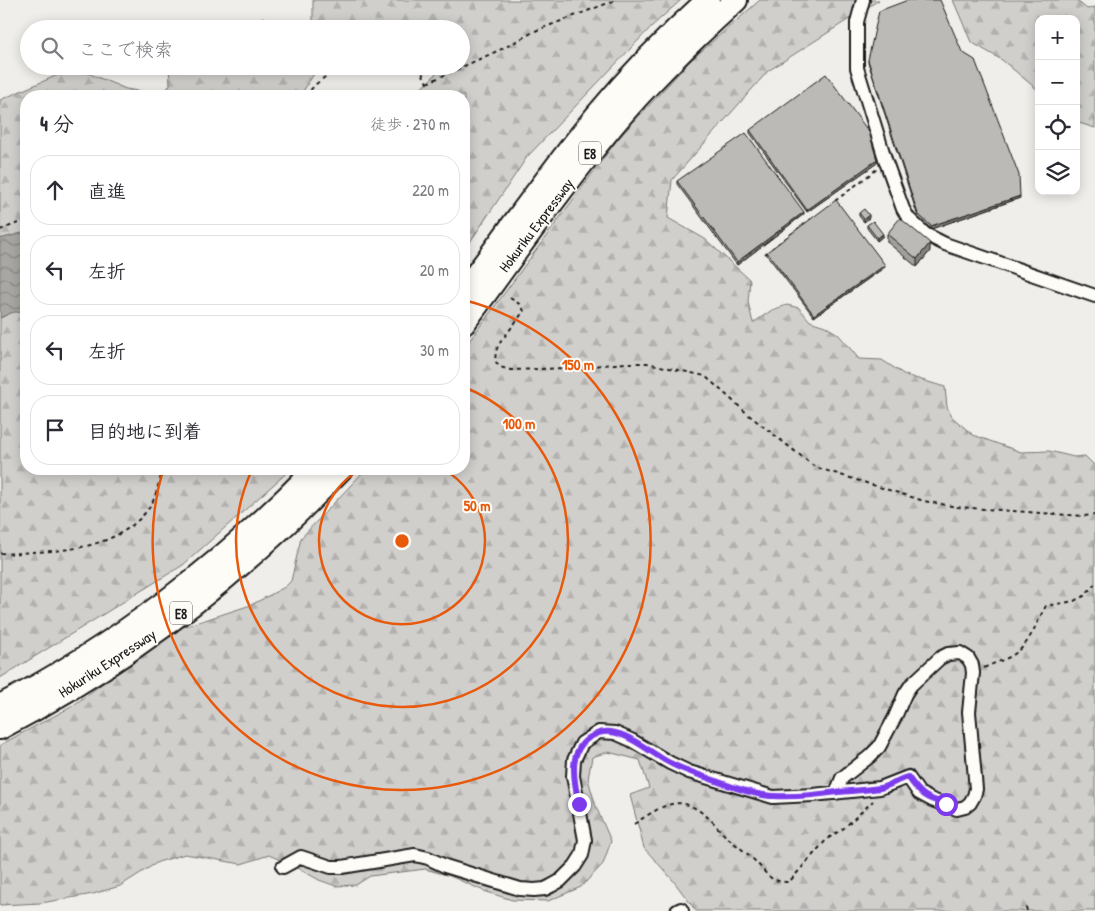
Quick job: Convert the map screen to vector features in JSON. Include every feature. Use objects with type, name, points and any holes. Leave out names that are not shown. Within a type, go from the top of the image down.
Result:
[{"type":"highway","name":"Hokuriku Expressway","points":[[470,283],[555,168],[598,114],[642,64],[708,0]]},
{"type":"highway","name":"Hokuriku Expressway","points":[[470,315],[571,178],[614,124],[656,77],[736,0]]},
{"type":"highway","name":"Hokuriku Expressway","points":[[0,706],[67,668],[121,633],[172,596],[261,521],[309,475]]},
{"type":"highway","name":"Hokuriku Expressway","points":[[0,728],[88,678],[185,610],[223,580],[275,534],[335,475]]},
{"type":"street","points":[[863,0],[857,22],[857,68],[886,162],[903,209],[909,219],[925,234],[945,244],[1095,296]]},
{"type":"street","points":[[283,867],[301,857],[331,867],[342,867],[415,856],[428,858],[445,866],[520,889],[545,889],[560,882],[575,866],[582,855],[586,840],[573,776],[574,760],[582,743],[599,732],[615,732],[689,772],[760,794],[773,796],[836,793],[880,788],[908,777],[919,793],[932,800],[957,808],[965,807],[970,803],[976,789],[969,712],[973,673],[972,665],[968,658],[960,654],[948,654],[940,658],[911,685],[879,747],[842,778],[836,793]]},
{"type":"street","points":[[677,911],[681,909],[682,911]]},
{"type":"path","points":[[470,63],[535,31],[616,0]]},
{"type":"path","points":[[310,90],[330,75]]},
{"type":"path","points":[[423,75],[427,83]]},
{"type":"path","points":[[424,90],[427,83],[445,75]]},
{"type":"path","points":[[834,202],[886,162]]},
{"type":"path","points":[[765,254],[811,219]]},
{"type":"path","points":[[0,230],[20,222]]},
{"type":"path","points":[[510,298],[521,305],[524,311],[496,350],[495,361],[500,367],[511,370],[647,363],[705,376],[750,416],[815,467],[924,501],[957,507],[1083,516],[1095,515]]},
{"type":"path","points":[[0,553],[49,553],[85,547],[113,538],[134,523],[150,507],[162,475]]},
{"type":"path","points":[[973,673],[1008,658],[1018,651],[1027,641],[1046,606],[1074,602],[1084,596],[1095,584]]},
{"type":"path","points":[[634,824],[657,808],[669,804],[690,804],[746,852],[776,882],[788,882],[827,839],[844,828],[874,799],[880,788]]},
{"type":"path","points":[[1026,907],[1027,911]]},
{"type":"green space","points":[[313,0],[681,0],[652,26],[527,157],[470,242],[470,90],[419,90],[435,75],[470,75],[470,20],[313,20]]},
{"type":"green space","points":[[760,0],[879,0],[768,71],[672,180],[668,218],[705,239],[750,280],[748,302],[753,323],[772,310],[787,305],[799,308],[810,321],[825,326],[838,334],[859,359],[882,360],[905,375],[945,387],[947,407],[952,417],[973,435],[1021,452],[1049,451],[1074,457],[1085,456],[1095,466],[1095,911],[696,911],[672,879],[644,848],[630,795],[649,788],[640,760],[608,752],[592,757],[588,779],[596,807],[611,841],[603,864],[581,887],[548,901],[512,900],[484,891],[450,876],[425,869],[370,876],[356,885],[336,886],[319,880],[269,855],[241,864],[185,854],[158,862],[120,886],[93,894],[41,903],[0,905],[0,745],[71,707],[174,630],[251,605],[285,587],[291,581],[301,538],[360,475],[470,475],[470,340],[617,140],[690,61]]},
{"type":"green space","points":[[953,0],[1076,0],[1087,9],[1095,7],[1095,128],[1080,123],[1080,15],[1035,15],[1035,88],[1002,60],[971,42]]},
{"type":"green space","points":[[58,75],[92,75],[132,90],[23,90]]},
{"type":"green space","points":[[169,75],[313,75],[304,90],[166,90],[170,85]]},
{"type":"green space","points":[[20,91],[20,234],[0,239],[0,100]]},
{"type":"green space","points":[[15,311],[20,312],[20,475],[284,475],[183,565],[0,678],[0,318]]},
{"type":"water","points":[[20,234],[20,313],[11,313],[0,318],[0,239]]},
{"type":"building","points":[[908,0],[940,0],[962,52],[975,60],[1019,175],[1020,196],[931,226],[918,214],[868,60],[879,11]]},
{"type":"building","points":[[826,74],[869,132],[877,160],[807,210],[750,130]]},
{"type":"building","points":[[746,133],[804,212],[737,262],[677,181]]},
{"type":"building","points":[[836,200],[885,265],[814,315],[767,252]]},
{"type":"building","points":[[864,209],[869,215],[864,219],[859,213]]},
{"type":"building","points":[[900,218],[930,243],[917,259],[887,234]]},
{"type":"building","points":[[873,221],[883,234],[877,238],[867,225]]},
{"type":"route","points":[[579,804],[573,776],[577,750],[582,743],[599,732],[615,732],[689,772],[760,794],[795,796],[866,790],[880,788],[908,777],[919,793],[932,800],[946,804]]}]
